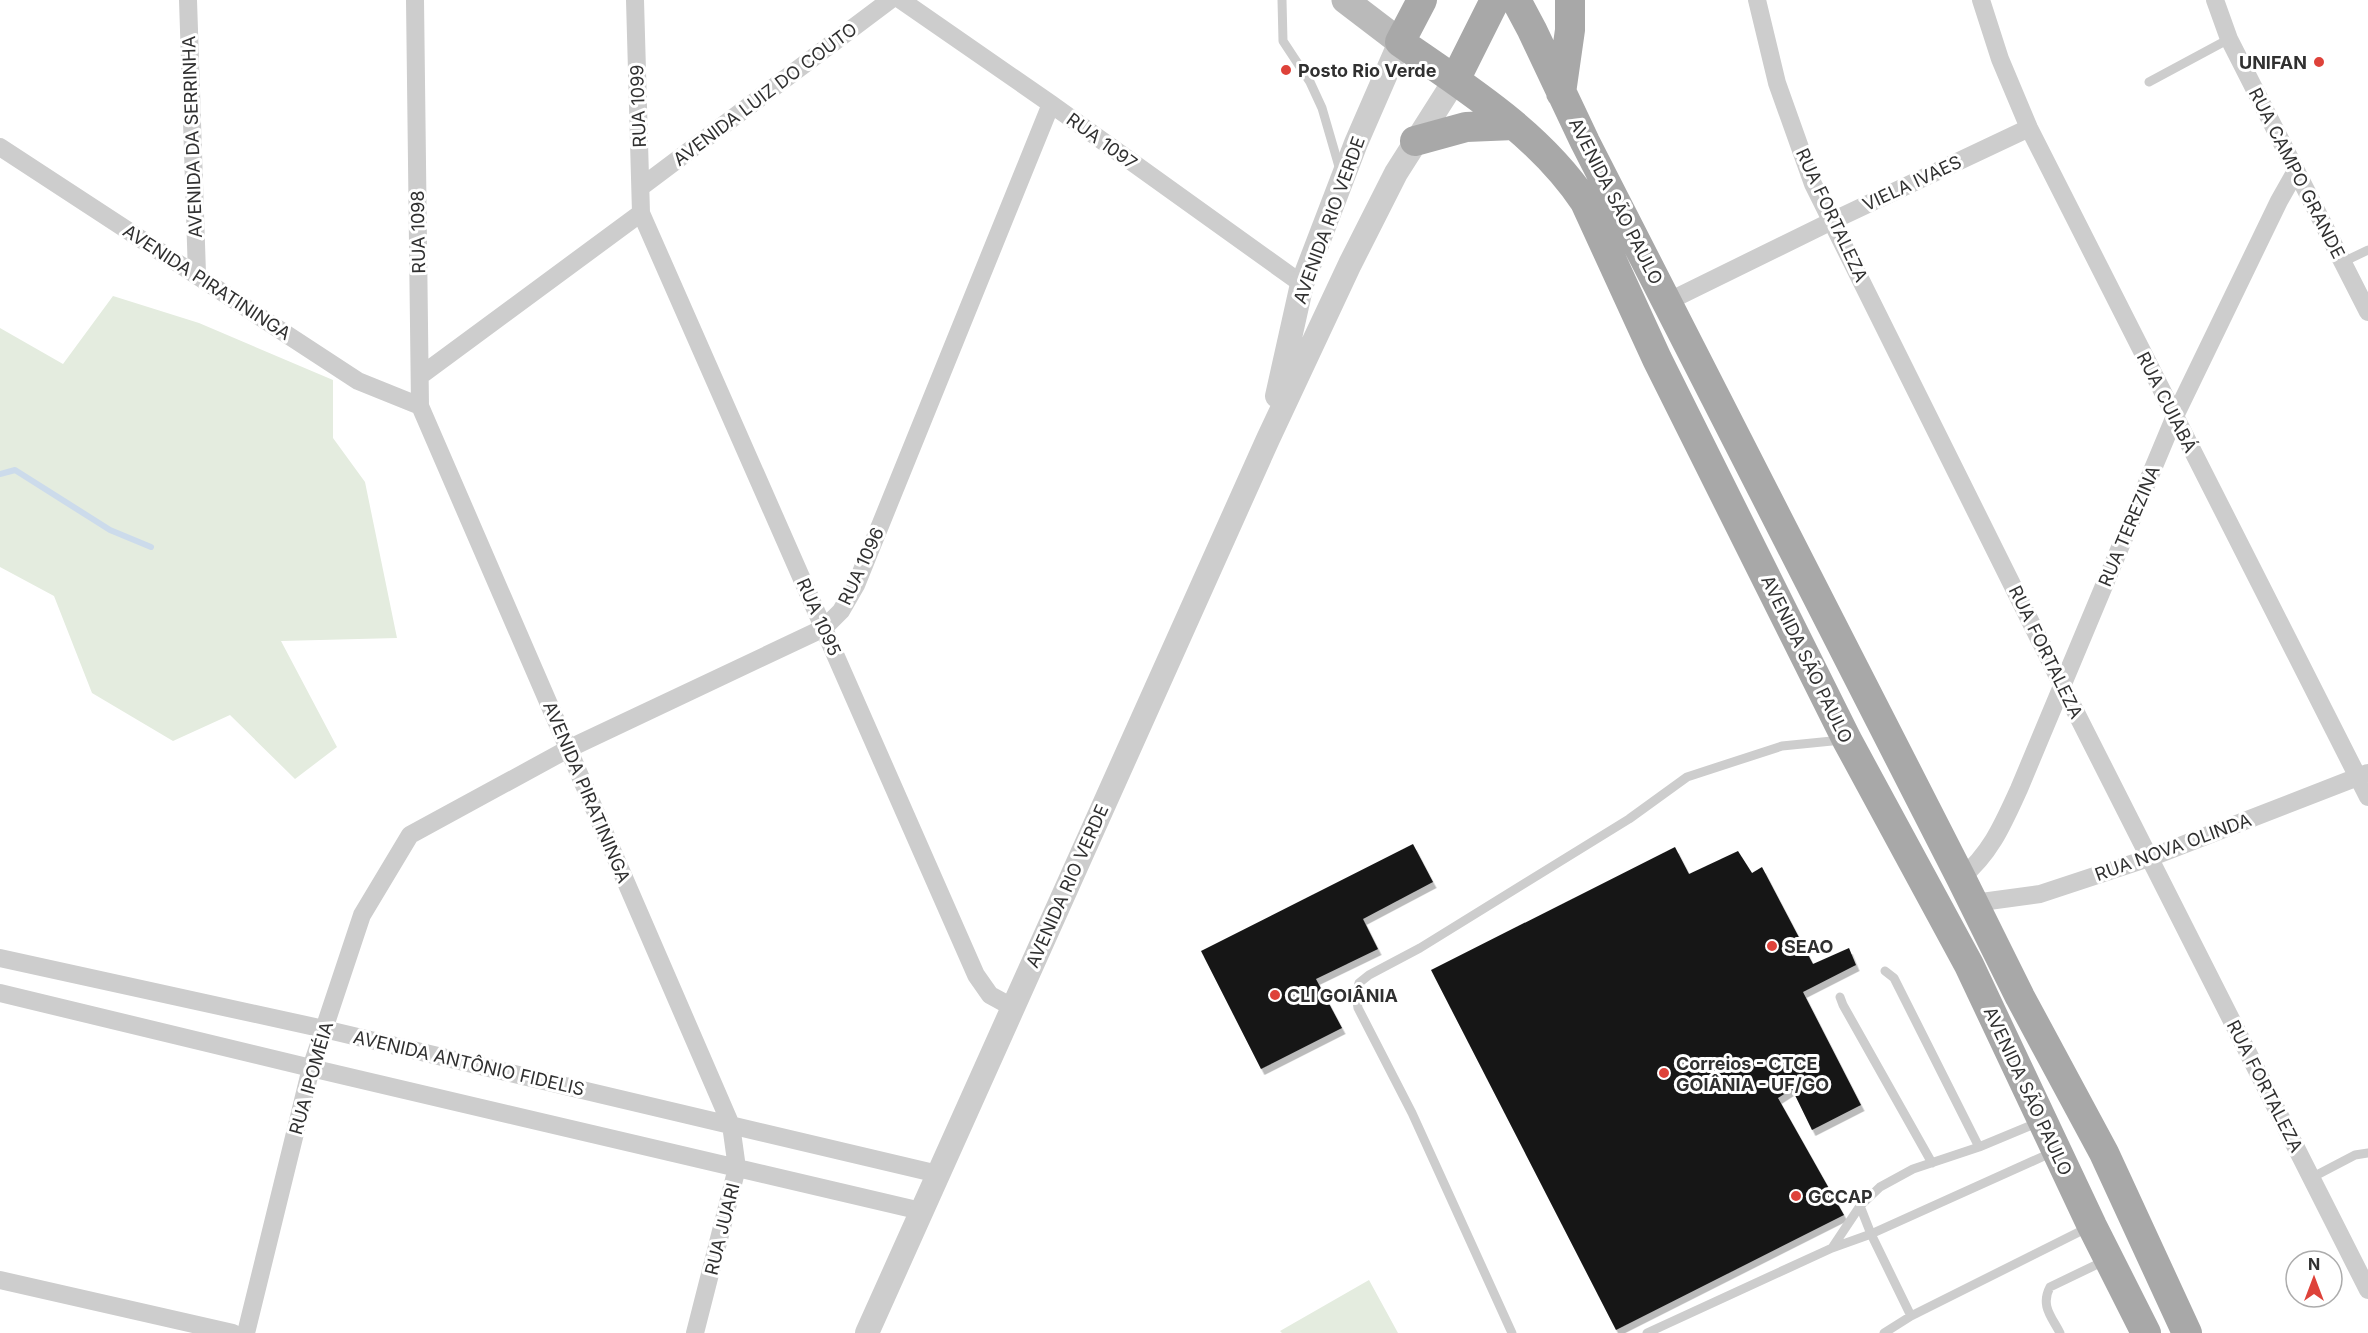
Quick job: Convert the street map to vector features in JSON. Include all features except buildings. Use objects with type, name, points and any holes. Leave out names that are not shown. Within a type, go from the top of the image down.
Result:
[{"type":"main road","points":[[1346,0],[1400,42],[1422,0]]},
{"type":"main road","points":[[1455,80],[1495,0]]},
{"type":"main road","name":"AVENIDA SÃO PAULO","points":[[1516,0],[2020,997],[2104,1153],[2187,1333]]},
{"type":"main road","points":[[1561,93],[1570,30],[1570,0]]},
{"type":"main road","name":"AVENIDA SÃO PAULO","points":[[1400,42],[1515,125],[1569,178],[1585,202],[1657,359],[1847,740],[1969,965],[2092,1226],[2146,1333]]},
{"type":"main road","points":[[1415,141],[1466,127],[1515,125]]},
{"type":"main road","points":[[1906,848],[1948,896],[1967,890]]},
{"type":"main road","points":[[1969,965],[1978,961],[1985,962],[1992,967],[2002,982],[2020,997]]},
{"type":"street","name":"AVENIDA DA SERRINHA","points":[[188,0],[197,274]]},
{"type":"street","name":"RUA 1098","points":[[415,0],[420,405],[444,459]]},
{"type":"street","name":"RUA 1099","points":[[635,0],[641,213]]},
{"type":"street","name":"AVENIDA LUIZ DO COUTO","points":[[641,188],[890,0]]},
{"type":"street","name":"RUA 1097","points":[[901,0],[1051,104],[1302,284]]},
{"type":"street","name":"RUA FORTALEZA","points":[[1757,0],[1777,83],[1813,184],[2062,685],[2368,1290]]},
{"type":"street","name":"RUA CUIABÁ","points":[[1981,0],[2000,59],[2029,128],[2175,416],[2363,775],[2368,797]]},
{"type":"street","name":"RUA CAMPO GRANDE","points":[[2215,0],[2229,39],[2366,304]]},
{"type":"street","name":"AVENIDA RIO VERDE","points":[[1268,439],[1302,284],[1400,42]]},
{"type":"street","name":"AVENIDA RIO VERDE","points":[[867,1333],[1268,439],[1360,243],[1396,173],[1455,80]]},
{"type":"street","name":"RUA 1096","points":[[410,835],[568,749],[824,628],[841,611],[856,585],[1051,104]]},
{"type":"street","name":"VIELA IVAES","points":[[1667,302],[2029,128]]},
{"type":"street","name":"AVENIDA PIRATININGA","points":[[0,147],[358,381],[420,405]]},
{"type":"street","name":"RUA TEREZINA","points":[[1967,890],[1998,834],[2175,416],[2279,201],[2296,171]]},
{"type":"street","points":[[420,376],[641,213]]},
{"type":"street","name":"RUA 1095","points":[[641,213],[976,975],[990,995],[1012,1007]]},
{"type":"street","name":"AVENIDA PIRATININGA","points":[[444,459],[731,1125]]},
{"type":"street","name":"RUA NOVA OLINDA","points":[[1967,890],[2040,894],[2149,858],[2363,775]]},
{"type":"street","name":"RUA IPOMÉIA","points":[[246,1333],[311,1068],[362,915],[410,835]]},
{"type":"street","name":"AVENIDA ANTÔNIO FIDELIS","points":[[0,958],[324,1029],[938,1174]]},
{"type":"street","points":[[0,993],[921,1211]]},
{"type":"street","name":"RUA JUARI","points":[[696,1333],[737,1168],[731,1125]]},
{"type":"street","points":[[0,1280],[233,1333]]},
{"type":"lane","points":[[1282,0],[1283,41],[1310,82],[1322,108],[1343,178]]},
{"type":"lane","points":[[2149,82],[2229,39]]},
{"type":"lane","points":[[2343,262],[2368,250]]},
{"type":"lane","points":[[1512,1333],[1412,1113],[1358,1008],[1356,995],[1359,983],[1629,819],[1687,777],[1782,746],[1847,740]]},
{"type":"lane","points":[[1885,971],[1894,978],[1979,1147]]},
{"type":"lane","points":[[1840,997],[1932,1163]]},
{"type":"lane","points":[[1832,1248],[1860,1206],[1880,1187],[1913,1169],[1979,1147],[2042,1120]]},
{"type":"lane","points":[[1647,1333],[1832,1248],[1871,1234],[2056,1150]]},
{"type":"lane","points":[[2311,1178],[2355,1155],[2368,1152]]},
{"type":"lane","points":[[1860,1206],[1911,1316]]},
{"type":"lane","points":[[1884,1333],[1911,1316],[2092,1226]]},
{"type":"lane","points":[[2060,1333],[2046,1306],[2045,1296],[2050,1287],[2108,1259]]},
{"type":"shaded area","points":[[113,296],[199,323],[333,380],[333,438],[365,482],[397,638],[281,641],[337,747],[295,779],[230,715],[173,741],[92,693],[54,596],[0,567],[0,328],[63,364]]},
{"type":"shaded area","points":[[1369,1280],[1398,1333],[1282,1333],[1280,1331]]},
{"type":"waterway","points":[[0,474],[15,470],[110,530],[151,547]]},
{"type":"place","name":"UNIFAN","points":[[2319,62]]},
{"type":"place","name":"Posto Rio Verde","points":[[1286,70]]},
{"type":"place","name":"SEAO","points":[[1772,946]]},
{"type":"place","name":"CLI GOIÂNIA","points":[[1275,995]]},
{"type":"place","name":"Correios - CTCE GOIÂNIA - UF/GO","points":[[1664,1073]]},
{"type":"place","name":"GCCAP","points":[[1796,1196]]}]
